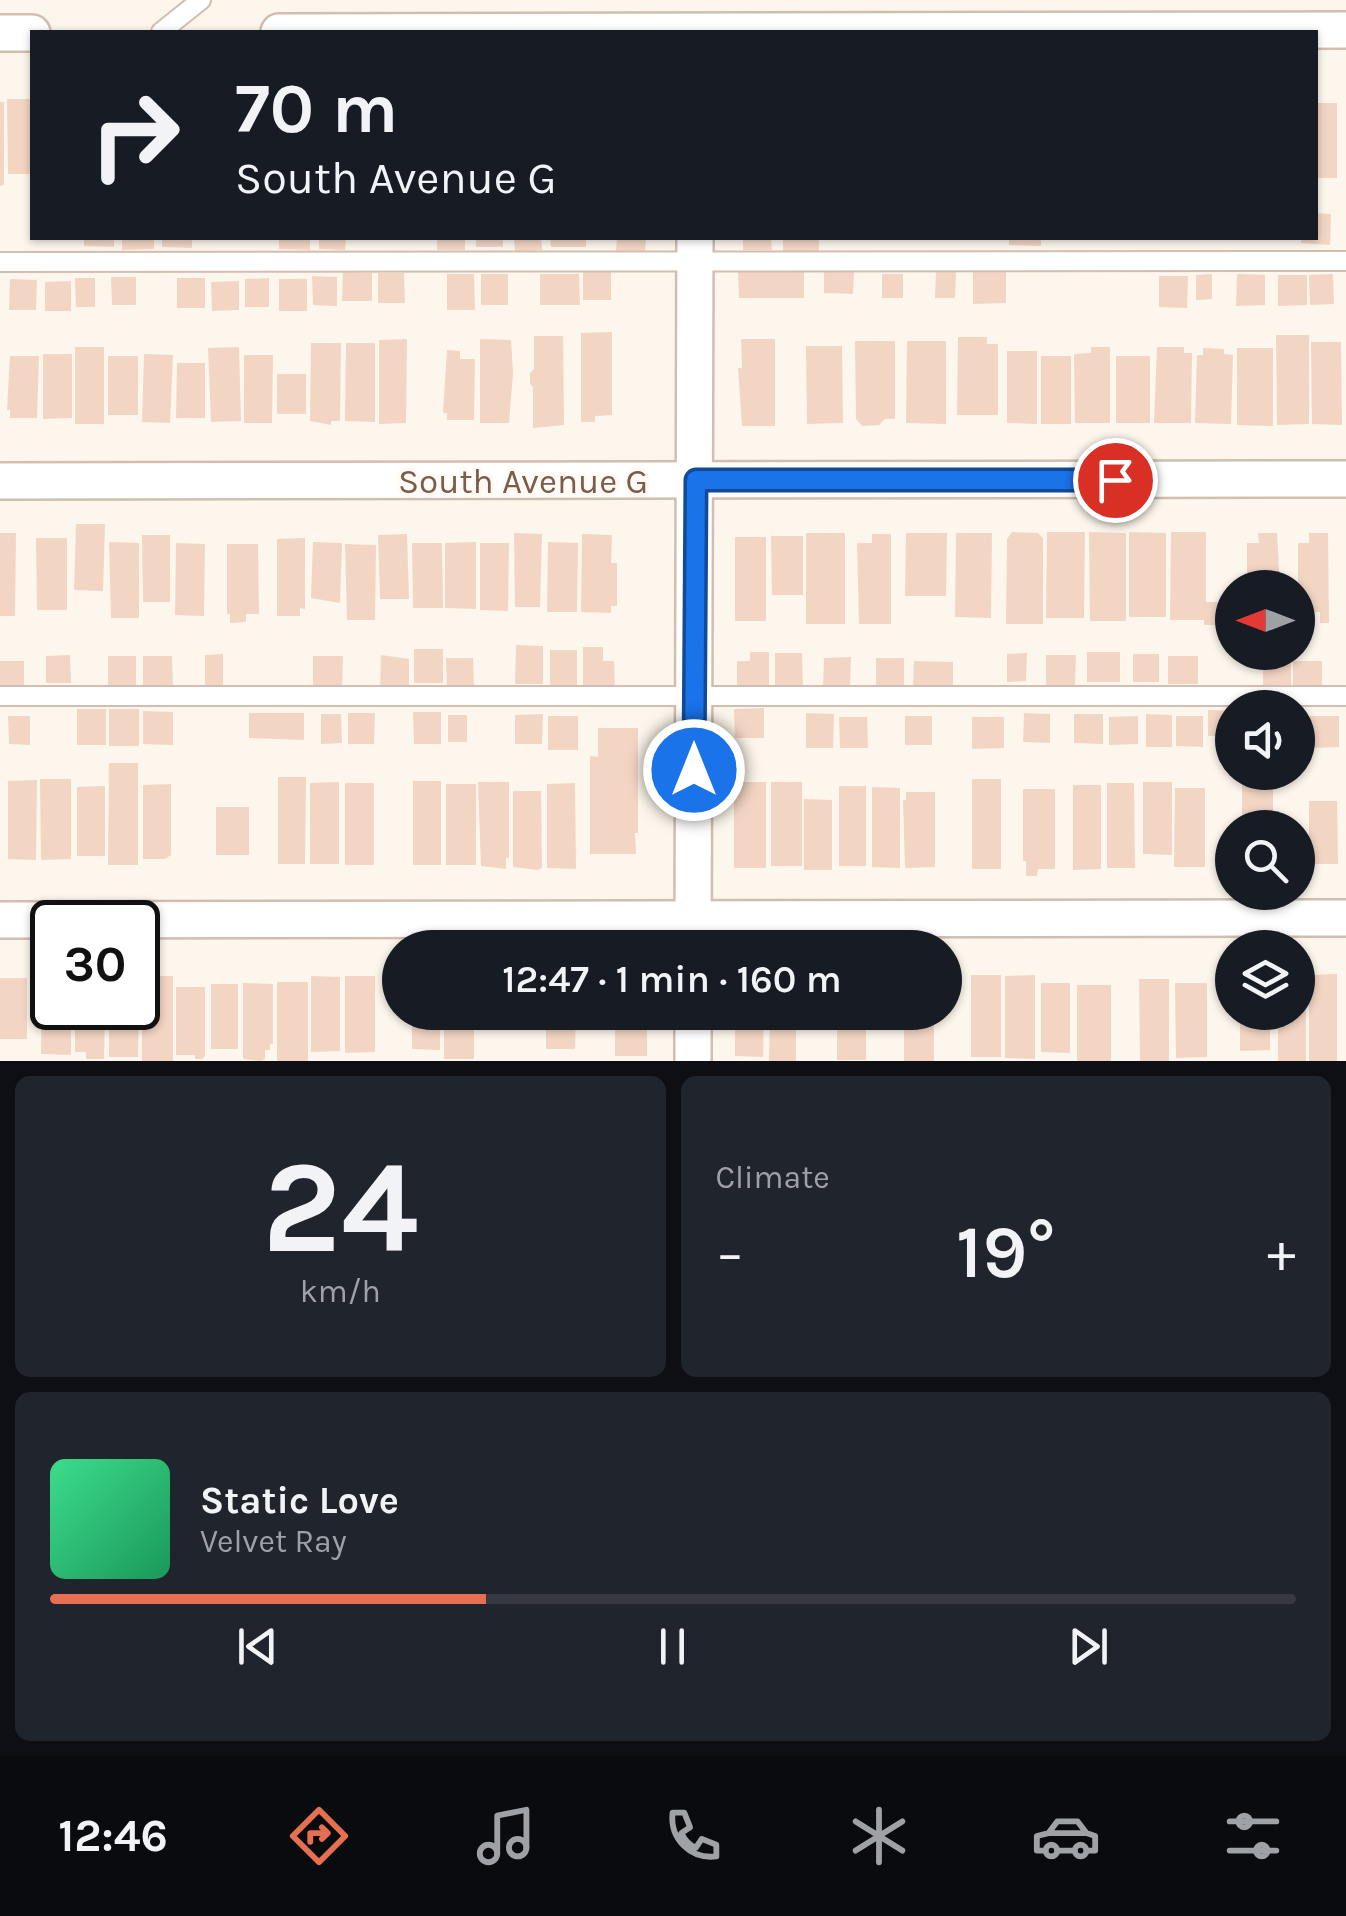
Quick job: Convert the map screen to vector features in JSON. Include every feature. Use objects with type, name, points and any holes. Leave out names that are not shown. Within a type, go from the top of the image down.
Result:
[{"type":"street","points":[[695,0],[695,30]]},
{"type":"street","points":[[1318,30],[1346,30]]},
{"type":"street","points":[[0,33],[30,33]]},
{"type":"street","points":[[693,930],[695,250]]},
{"type":"street","name":"South Avenue G","points":[[0,482],[1346,480]]},
{"type":"street","points":[[856,930],[1346,918]]},
{"type":"street","points":[[0,920],[495,930]]},
{"type":"street","points":[[692,1061],[693,1030]]},
{"type":"lane","points":[[164,30],[201,0]]},
{"type":"lane","points":[[0,262],[695,250],[1346,261]]},
{"type":"lane","points":[[0,696],[1346,696]]},
{"type":"building","points":[[7,99],[30,99],[30,174],[8,174]]},
{"type":"building","points":[[0,102],[4,102],[4,185],[0,186]]},
{"type":"building","points":[[1318,103],[1337,103],[1337,178],[1318,178]]},
{"type":"building","points":[[1318,213],[1331,214],[1330,245],[1301,243],[1318,240]]},
{"type":"building","points":[[84,240],[114,240],[114,247],[84,246]]},
{"type":"building","points":[[122,240],[154,240],[154,249],[122,250]]},
{"type":"building","points":[[162,240],[192,240],[192,248],[162,247]]},
{"type":"building","points":[[279,240],[310,240],[310,250],[279,249]]},
{"type":"building","points":[[319,240],[346,240],[345,250],[319,249]]},
{"type":"building","points":[[437,240],[465,240],[465,250],[437,250]]},
{"type":"building","points":[[476,240],[503,240],[503,247],[476,247]]},
{"type":"building","points":[[514,240],[541,240],[542,250],[515,252]]},
{"type":"building","points":[[550,240],[586,240],[586,247],[551,247]]},
{"type":"building","points":[[617,240],[646,240],[645,253],[616,251]]},
{"type":"building","points":[[743,240],[771,240],[772,250],[743,250]]},
{"type":"building","points":[[783,240],[819,240],[819,252],[783,253]]},
{"type":"building","points":[[1009,240],[1041,240],[1041,246],[1009,245]]},
{"type":"building","points":[[973,270],[1006,270],[1006,303],[973,304]]},
{"type":"building","points":[[583,271],[611,271],[611,300],[583,300]]},
{"type":"building","points":[[738,271],[804,271],[804,298],[739,298]]},
{"type":"building","points":[[936,271],[956,271],[955,298],[935,298]]},
{"type":"building","points":[[343,272],[372,273],[372,301],[342,301]]},
{"type":"building","points":[[824,272],[854,272],[853,294],[824,293]]},
{"type":"building","points":[[378,273],[404,273],[405,303],[378,303]]},
{"type":"building","points":[[447,274],[474,274],[475,310],[447,310]]},
{"type":"building","points":[[481,274],[508,274],[508,305],[481,305]]},
{"type":"building","points":[[540,274],[579,274],[580,305],[540,305]]},
{"type":"building","points":[[882,274],[903,274],[903,298],[882,298]]},
{"type":"building","points":[[1212,274],[1212,299],[1196,300],[1196,275]]},
{"type":"building","points":[[1237,274],[1265,275],[1265,305],[1236,306]]},
{"type":"building","points":[[1333,274],[1334,304],[1310,305],[1309,275]]},
{"type":"building","points":[[1278,275],[1307,275],[1307,305],[1278,306]]},
{"type":"building","points":[[312,276],[337,277],[337,306],[313,305]]},
{"type":"building","points":[[1159,276],[1188,276],[1187,308],[1159,307]]},
{"type":"building","points":[[111,277],[136,277],[136,305],[112,305]]},
{"type":"building","points":[[75,278],[95,278],[95,307],[76,307]]},
{"type":"building","points":[[177,278],[205,278],[205,308],[177,308]]},
{"type":"building","points":[[269,278],[269,307],[245,307],[245,279]]},
{"type":"building","points":[[10,279],[37,280],[36,310],[9,310]]},
{"type":"building","points":[[279,279],[307,279],[307,311],[279,311]]},
{"type":"building","points":[[71,281],[71,311],[45,311],[45,282]]},
{"type":"building","points":[[239,281],[239,310],[212,311],[211,282]]},
{"type":"building","points":[[612,332],[612,415],[595,416],[595,422],[581,422],[581,333]]},
{"type":"building","points":[[1276,335],[1309,335],[1309,424],[1277,425]]},
{"type":"building","points":[[534,336],[563,336],[564,425],[533,428],[530,373],[534,369]]},
{"type":"building","points":[[958,337],[987,337],[987,344],[998,344],[998,415],[957,415]]},
{"type":"building","points":[[407,339],[406,423],[379,424],[379,340]]},
{"type":"building","points":[[480,339],[511,340],[509,423],[480,423]]},
{"type":"building","points":[[741,339],[775,339],[775,426],[742,426],[738,368],[742,368]]},
{"type":"building","points":[[855,341],[895,341],[895,419],[862,426],[856,419]]},
{"type":"building","points":[[907,341],[946,341],[946,424],[906,423]]},
{"type":"building","points":[[1311,342],[1341,342],[1342,425],[1312,424]]},
{"type":"building","points":[[311,343],[341,343],[340,421],[331,421],[331,425],[310,421]]},
{"type":"building","points":[[346,343],[375,343],[375,422],[345,421]]},
{"type":"building","points":[[806,346],[842,346],[843,423],[807,424]]},
{"type":"building","points":[[75,347],[104,347],[104,424],[75,424]]},
{"type":"building","points":[[239,347],[241,421],[211,422],[208,348]]},
{"type":"building","points":[[1091,347],[1110,347],[1110,423],[1075,423],[1074,354],[1091,353]]},
{"type":"building","points":[[1157,347],[1184,347],[1184,353],[1192,353],[1191,423],[1154,423]]},
{"type":"building","points":[[1203,348],[1224,349],[1224,354],[1233,355],[1231,424],[1195,423],[1197,355],[1203,355]]},
{"type":"building","points":[[1237,348],[1273,348],[1273,426],[1237,425]]},
{"type":"building","points":[[447,350],[460,351],[460,359],[475,359],[474,420],[447,420],[447,413],[443,413]]},
{"type":"building","points":[[1007,351],[1037,351],[1037,424],[1007,423]]},
{"type":"building","points":[[43,354],[72,354],[72,418],[43,419]]},
{"type":"building","points":[[144,354],[173,355],[170,423],[142,422]]},
{"type":"building","points":[[244,355],[273,355],[272,423],[244,423]]},
{"type":"building","points":[[10,356],[39,356],[37,418],[10,418]]},
{"type":"building","points":[[108,356],[138,356],[138,415],[108,415]]},
{"type":"building","points":[[1041,356],[1071,356],[1071,424],[1041,424]]},
{"type":"building","points":[[1116,356],[1150,356],[1150,423],[1116,423]]},
{"type":"building","points":[[177,363],[205,363],[205,418],[176,418]]},
{"type":"building","points":[[277,374],[306,374],[306,414],[277,414]]},
{"type":"building","points":[[76,524],[105,524],[103,591],[74,590]]},
{"type":"building","points":[[1012,532],[1038,533],[1043,538],[1043,624],[1006,624],[1007,539]]},
{"type":"building","points":[[1047,532],[1085,532],[1084,618],[1046,618]]},
{"type":"building","points":[[1089,532],[1126,533],[1126,621],[1090,621]]},
{"type":"building","points":[[1129,532],[1166,533],[1166,617],[1129,617]]},
{"type":"building","points":[[1171,532],[1206,532],[1206,602],[1215,602],[1215,625],[1204,625],[1204,620],[1170,620]]},
{"type":"building","points":[[0,533],[16,533],[15,616],[0,616]]},
{"type":"building","points":[[514,533],[542,534],[540,607],[515,607]]},
{"type":"building","points":[[806,533],[845,533],[845,624],[806,624]]},
{"type":"building","points":[[906,533],[947,533],[946,596],[905,596]]},
{"type":"building","points":[[956,533],[992,533],[991,618],[955,617]]},
{"type":"building","points":[[1258,533],[1277,533],[1279,570],[1247,570],[1247,543],[1259,543]]},
{"type":"building","points":[[1309,533],[1328,533],[1329,623],[1320,623],[1320,612],[1315,612],[1315,570],[1298,570],[1298,543],[1309,543]]},
{"type":"building","points":[[407,534],[409,599],[380,599],[378,535]]},
{"type":"building","points":[[582,534],[612,535],[611,563],[617,563],[617,606],[611,606],[611,613],[581,612]]},
{"type":"building","points":[[872,534],[891,534],[891,624],[859,624],[857,543],[872,543]]},
{"type":"building","points":[[142,535],[170,535],[170,602],[143,602]]},
{"type":"building","points":[[771,536],[803,536],[803,595],[772,595]]},
{"type":"building","points":[[735,537],[766,537],[766,621],[735,621]]},
{"type":"building","points":[[36,538],[67,538],[67,610],[37,610]]},
{"type":"building","points":[[305,538],[305,609],[300,608],[300,616],[277,616],[277,539]]},
{"type":"building","points":[[109,542],[139,543],[139,618],[111,618]]},
{"type":"building","points":[[313,542],[342,543],[340,603],[311,598]]},
{"type":"building","points":[[476,542],[476,609],[445,608],[445,543]]},
{"type":"building","points":[[548,542],[578,543],[577,612],[547,612]]},
{"type":"building","points":[[176,543],[205,544],[204,616],[175,615]]},
{"type":"building","points":[[412,543],[442,543],[443,608],[413,608]]},
{"type":"building","points":[[480,543],[509,543],[508,611],[480,610]]},
{"type":"building","points":[[227,544],[258,544],[259,614],[246,614],[246,622],[230,623],[227,614]]},
{"type":"building","points":[[345,544],[376,545],[375,620],[347,620]]},
{"type":"building","points":[[516,645],[543,646],[543,684],[515,684]]},
{"type":"building","points":[[583,647],[603,647],[603,661],[614,661],[615,689],[583,688]]},
{"type":"building","points":[[414,649],[443,649],[443,683],[414,683]]},
{"type":"building","points":[[550,650],[577,650],[577,686],[550,686]]},
{"type":"building","points":[[750,652],[769,652],[769,690],[737,689],[737,661],[750,661]]},
{"type":"building","points":[[1087,652],[1120,652],[1120,682],[1087,682]]},
{"type":"building","points":[[775,653],[802,653],[803,686],[775,685]]},
{"type":"building","points":[[1027,653],[1026,681],[1007,682],[1007,654]]},
{"type":"building","points":[[223,654],[223,686],[205,685],[205,655]]},
{"type":"building","points":[[1133,654],[1159,654],[1159,682],[1133,682]]},
{"type":"building","points":[[70,655],[71,683],[46,683],[46,656]]},
{"type":"building","points":[[381,655],[409,659],[409,685],[380,689]]},
{"type":"building","points":[[1046,655],[1076,655],[1075,685],[1046,685]]},
{"type":"building","points":[[108,656],[136,656],[136,687],[108,687]]},
{"type":"building","points":[[143,656],[172,656],[173,687],[143,687]]},
{"type":"building","points":[[313,656],[343,656],[342,689],[313,689]]},
{"type":"building","points":[[1168,656],[1198,656],[1198,684],[1168,684]]},
{"type":"building","points":[[851,657],[850,688],[823,688],[824,658]]},
{"type":"building","points":[[446,658],[473,658],[474,690],[447,689]]},
{"type":"building","points":[[876,658],[904,658],[904,690],[876,689]]},
{"type":"building","points":[[0,661],[24,661],[24,690],[0,690]]},
{"type":"building","points":[[914,661],[953,662],[953,690],[913,690]]},
{"type":"building","points":[[1315,661],[1322,661],[1322,689],[1293,689],[1293,670],[1315,670]]},
{"type":"building","points":[[1263,670],[1291,670],[1291,690],[1263,690]]},
{"type":"building","points":[[764,708],[764,738],[735,738],[734,709]]},
{"type":"building","points":[[77,709],[106,709],[106,745],[77,745]]},
{"type":"building","points":[[109,709],[139,709],[139,746],[109,746]]},
{"type":"building","points":[[1208,710],[1215,710],[1215,736],[1208,736]]},
{"type":"building","points":[[143,711],[173,712],[173,745],[143,744]]},
{"type":"building","points":[[413,712],[441,712],[441,744],[414,744]]},
{"type":"building","points":[[249,713],[304,713],[304,740],[249,738]]},
{"type":"building","points":[[348,713],[375,713],[374,744],[348,744]]},
{"type":"building","points":[[806,713],[834,714],[833,748],[806,748]]},
{"type":"building","points":[[1024,713],[1050,714],[1050,743],[1023,742]]},
{"type":"building","points":[[321,714],[341,714],[342,743],[321,744]]},
{"type":"building","points":[[543,714],[542,744],[515,744],[515,715]]},
{"type":"building","points":[[1074,714],[1103,714],[1103,744],[1074,743]]},
{"type":"building","points":[[1146,714],[1172,715],[1172,747],[1146,747]]},
{"type":"building","points":[[448,715],[467,715],[467,742],[448,742]]},
{"type":"building","points":[[8,716],[30,716],[30,745],[9,744]]},
{"type":"building","points":[[548,716],[578,716],[578,750],[548,750]]},
{"type":"building","points":[[905,716],[932,716],[932,745],[905,745]]},
{"type":"building","points":[[1138,716],[1138,744],[1109,745],[1109,717]]},
{"type":"building","points":[[1176,716],[1203,716],[1203,747],[1176,746]]},
{"type":"building","points":[[1315,716],[1339,716],[1339,747],[1315,748]]},
{"type":"building","points":[[839,717],[867,717],[868,748],[840,748]]},
{"type":"building","points":[[972,717],[1004,717],[1004,748],[972,749]]},
{"type":"building","points":[[598,728],[638,728],[636,854],[590,854],[590,756],[598,757]]},
{"type":"building","points":[[109,763],[138,763],[138,865],[108,865]]},
{"type":"building","points":[[278,777],[306,777],[305,864],[278,864]]},
{"type":"building","points":[[40,779],[71,779],[71,859],[41,860]]},
{"type":"building","points":[[972,779],[1001,779],[1001,869],[972,869]]},
{"type":"building","points":[[37,780],[36,860],[8,859],[8,781]]},
{"type":"building","points":[[413,781],[441,781],[441,865],[413,865]]},
{"type":"building","points":[[339,782],[339,864],[310,864],[310,783]]},
{"type":"building","points":[[478,782],[509,782],[506,869],[481,866]]},
{"type":"building","points":[[734,782],[766,782],[766,868],[734,868]]},
{"type":"building","points":[[771,782],[802,782],[802,866],[771,866]]},
{"type":"building","points":[[1143,782],[1172,782],[1172,855],[1143,854]]},
{"type":"building","points":[[345,783],[374,783],[374,865],[345,865]]},
{"type":"building","points":[[575,783],[576,869],[547,868],[547,784]]},
{"type":"building","points":[[1107,783],[1134,783],[1135,868],[1107,868]]},
{"type":"building","points":[[171,784],[171,855],[165,859],[143,859],[143,785]]},
{"type":"building","points":[[446,784],[476,784],[476,865],[446,865]]},
{"type":"building","points":[[1073,785],[1101,785],[1101,869],[1073,870]]},
{"type":"building","points":[[105,786],[105,856],[77,856],[77,787]]},
{"type":"building","points":[[839,786],[866,786],[866,866],[839,866]]},
{"type":"building","points":[[872,787],[900,788],[900,868],[872,867]]},
{"type":"building","points":[[1175,788],[1205,788],[1205,867],[1174,867]]},
{"type":"building","points":[[1023,789],[1055,789],[1055,869],[1038,869],[1037,876],[1026,876],[1023,861]]},
{"type":"building","points":[[1242,790],[1273,790],[1273,810],[1242,810]]},
{"type":"building","points":[[513,791],[541,791],[542,868],[538,870],[513,867]]},
{"type":"building","points":[[906,792],[935,792],[935,867],[905,868]]},
{"type":"building","points":[[804,799],[832,800],[832,870],[804,870]]},
{"type":"building","points":[[1309,801],[1337,801],[1338,864],[1315,864],[1315,810],[1309,810]]},
{"type":"building","points":[[216,807],[249,807],[249,855],[216,855]]},
{"type":"building","points":[[1337,974],[1337,1061],[1309,1061],[1309,1030],[1315,1030],[1315,975]]},
{"type":"building","points":[[971,975],[1001,975],[1001,1057],[971,1057]]},
{"type":"building","points":[[1035,975],[1035,1059],[1005,1058],[1005,976]]},
{"type":"building","points":[[160,976],[173,976],[173,1061],[142,1061],[142,1030],[160,1030]]},
{"type":"building","points":[[311,976],[340,977],[340,1051],[311,1052]]},
{"type":"building","points":[[345,976],[375,976],[375,1052],[345,1053]]},
{"type":"building","points":[[0,978],[27,978],[27,1039],[0,1039]]},
{"type":"building","points":[[1139,979],[1169,979],[1169,1061],[1140,1061]]},
{"type":"building","points":[[277,982],[308,982],[308,1061],[277,1061]]},
{"type":"building","points":[[243,983],[273,984],[273,1044],[265,1050],[265,1059],[261,1061],[243,1059]]},
{"type":"building","points":[[1041,983],[1070,983],[1070,1053],[1041,1052]]},
{"type":"building","points":[[1175,983],[1207,983],[1207,1057],[1176,1058]]},
{"type":"building","points":[[211,984],[238,984],[238,1049],[211,1049]]},
{"type":"building","points":[[1077,985],[1111,985],[1111,1061],[1077,1061]]},
{"type":"building","points":[[176,987],[205,987],[202,1059],[176,1055]]},
{"type":"building","points":[[41,1030],[71,1030],[71,1055],[41,1054]]},
{"type":"building","points":[[75,1030],[105,1030],[104,1059],[86,1059],[86,1052],[75,1052]]},
{"type":"building","points":[[109,1030],[139,1030],[138,1057],[109,1057]]},
{"type":"building","points":[[412,1030],[440,1030],[440,1050],[412,1049]]},
{"type":"building","points":[[444,1030],[474,1030],[474,1059],[444,1059]]},
{"type":"building","points":[[546,1030],[576,1030],[575,1049],[546,1049]]},
{"type":"building","points":[[615,1030],[647,1030],[647,1056],[615,1056]]},
{"type":"building","points":[[735,1030],[764,1030],[763,1057],[735,1056]]},
{"type":"building","points":[[770,1030],[796,1030],[796,1061],[769,1061]]},
{"type":"building","points":[[837,1030],[866,1030],[866,1060],[837,1060]]},
{"type":"building","points":[[904,1030],[934,1030],[934,1061],[904,1061]]},
{"type":"building","points":[[1240,1030],[1270,1030],[1270,1050],[1240,1051]]},
{"type":"building","points":[[1278,1030],[1306,1030],[1306,1061],[1278,1061]]},
{"type":"route","points":[[694,770],[696,480],[1115,480]]}]
